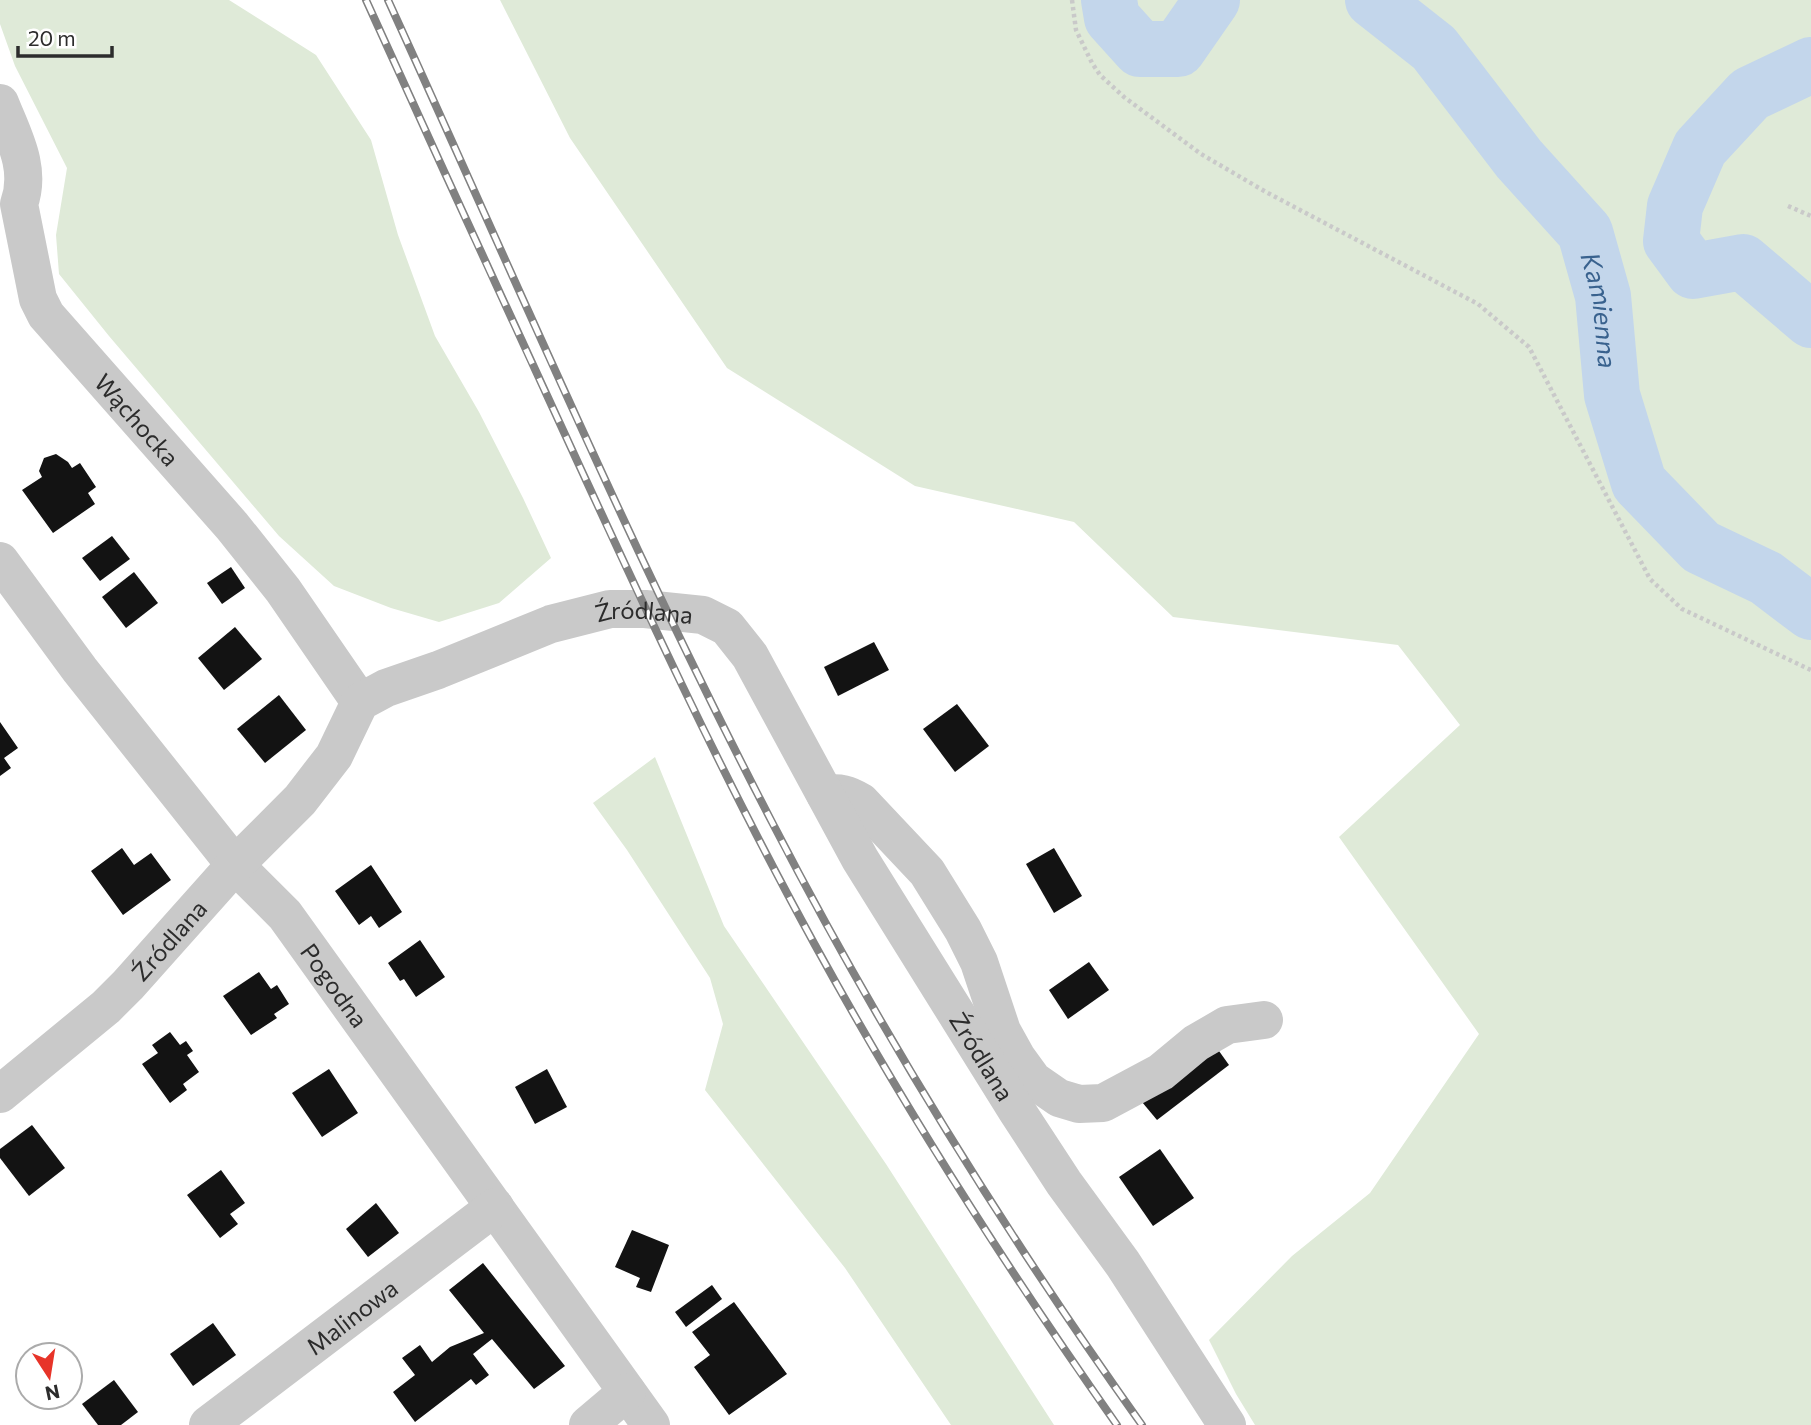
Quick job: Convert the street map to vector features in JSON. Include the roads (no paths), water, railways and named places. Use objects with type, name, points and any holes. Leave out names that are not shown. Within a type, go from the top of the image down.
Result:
[{"type":"street","name":"Wąchocka","points":[[0,103],[20,152],[24,171],[24,191],[10,211],[38,299],[46,315],[232,526],[283,590],[360,702]]},
{"type":"street","name":"Pogodna","points":[[0,561],[80,670],[235,865],[285,915],[651,1425]]},
{"type":"street","name":"Źródlana","points":[[0,1094],[106,1007],[161,951],[235,865],[300,800],[334,756],[360,702],[386,688],[551,624],[610,609],[645,609],[703,615],[727,627],[750,656],[860,859],[1017,1111],[1064,1183],[1123,1264],[1227,1425]]},
{"type":"street","points":[[825,794],[848,794],[861,802],[927,872],[963,930],[979,962],[1002,1031],[1012,1049],[1033,1080],[1050,1092],[1072,1102],[1103,1103],[1161,1072],[1196,1043],[1227,1026],[1264,1020]]},
{"type":"street","points":[[1017,1111],[1050,1092]]},
{"type":"street","name":"Malinowa","points":[[208,1425],[495,1207]]},
{"type":"street","points":[[588,1425],[627,1392]]},
{"type":"waterway","name":"Kamienna","points":[[1109,0],[1112,18],[1140,49],[1178,49],[1212,0]]},
{"type":"waterway","name":"Kamienna","points":[[1373,0],[1434,48],[1519,159],[1585,232],[1603,296],[1612,395],[1639,483],[1701,547],[1766,578],[1811,612]]},
{"type":"waterway","name":"Kamienna","points":[[1811,65],[1750,94],[1700,148],[1675,206],[1671,241],[1693,271],[1743,262],[1811,320]]},
{"type":"railway","points":[[366,0],[653,623],[715,753],[781,881],[850,1007],[922,1129],[998,1249],[1117,1425]]},
{"type":"railway","points":[[388,0],[671,621],[814,902],[901,1056],[994,1206],[1142,1425]]}]
